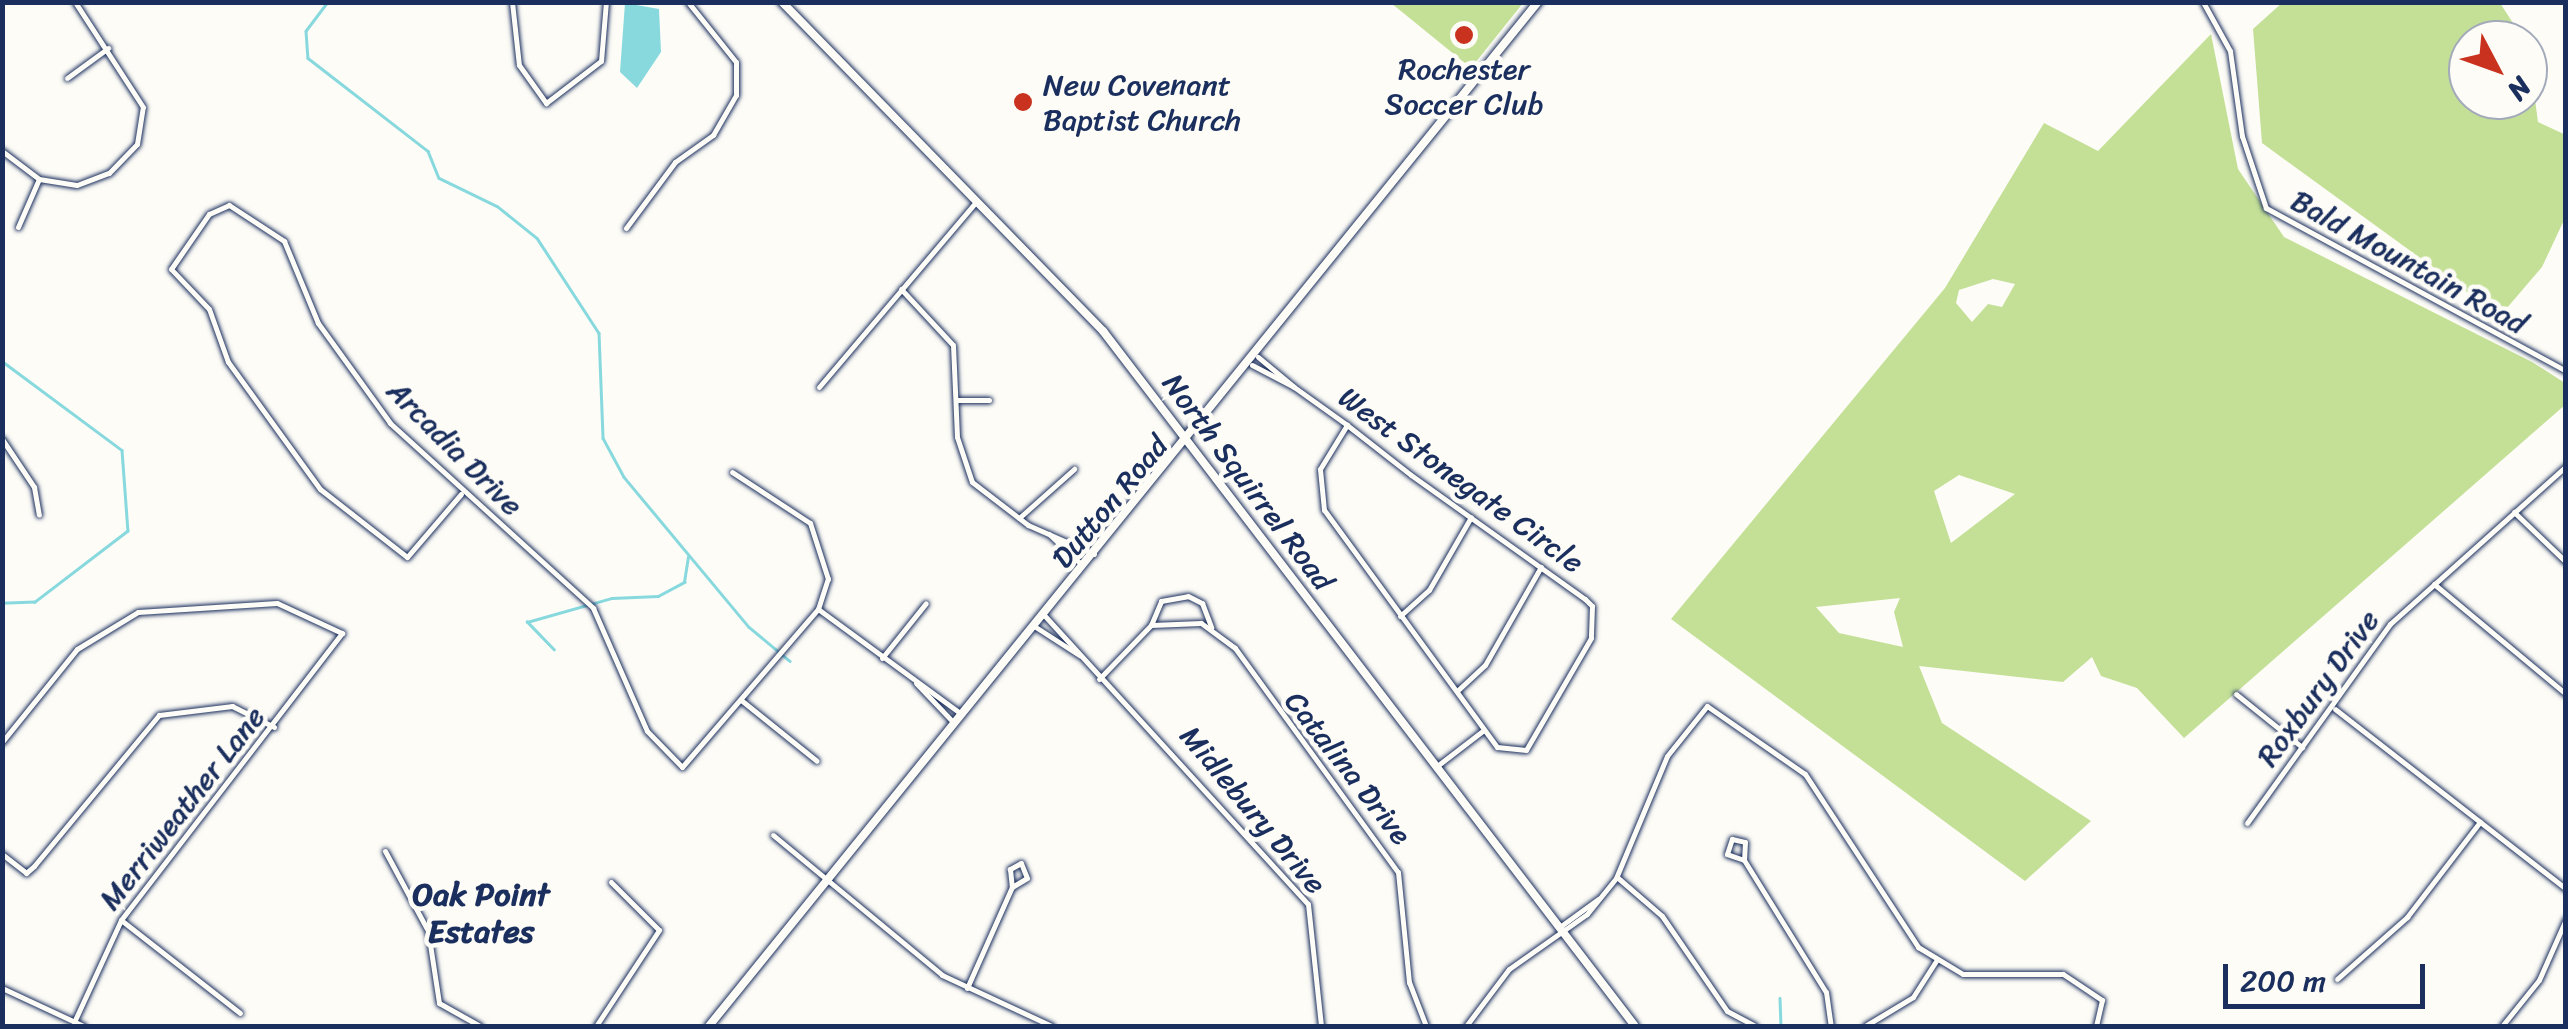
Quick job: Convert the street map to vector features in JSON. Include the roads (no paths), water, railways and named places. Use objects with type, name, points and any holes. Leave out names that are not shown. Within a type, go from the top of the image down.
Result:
[{"type":"street","points":[[2,151],[40,179],[98,179],[136,144],[143,107],[108,48],[74,2]]},
{"type":"street","points":[[512,2],[519,65],[546,103],[600,61],[606,2]]},
{"type":"street","points":[[626,228],[674,162],[713,135],[736,95],[736,62],[688,2]]},
{"type":"street","name":"North Squirrel Road","points":[[782,2],[1103,331],[1191,441],[1435,768],[1635,1026]]},
{"type":"street","name":"Dutton Road","points":[[709,1026],[1034,626],[1191,441],[1538,2]]},
{"type":"street","name":"Bald Mountain Road","points":[[2203,2],[2230,51],[2242,136],[2266,208],[2566,371]]},
{"type":"street","points":[[66,78],[108,48]]},
{"type":"street","points":[[18,227],[40,179]]},
{"type":"street","points":[[819,388],[978,200]]},
{"type":"street","name":"Arcadia Drive","points":[[461,494],[408,557],[320,489],[228,362],[209,309],[171,265],[209,214],[229,205],[284,241],[336,350],[390,423],[461,494],[593,608],[647,731],[688,766],[741,700]]},
{"type":"street","points":[[901,289],[946,330],[960,463],[1019,518],[1094,554]]},
{"type":"street","name":"West Stonegate Circle","points":[[1255,361],[1540,567],[1596,614],[1537,742],[1518,752],[1497,747],[1484,730]]},
{"type":"street","points":[[956,400],[989,400]]},
{"type":"street","points":[[1347,425],[1320,469],[1324,510],[1484,730],[1435,768]]},
{"type":"street","points":[[2,439],[34,487],[39,515]]},
{"type":"street","name":"Roxbury Drive","points":[[2247,823],[2334,709],[2364,653],[2434,584],[2566,466]]},
{"type":"street","points":[[1019,518],[1074,470]]},
{"type":"street","points":[[732,472],[773,492],[820,536],[828,578],[818,609],[741,700],[817,760]]},
{"type":"street","points":[[2514,512],[2566,562]]},
{"type":"street","points":[[1400,616],[1429,590],[1471,517]]},
{"type":"street","points":[[1047,532],[1084,566]]},
{"type":"street","points":[[1456,692],[1485,666],[1540,567]]},
{"type":"street","points":[[2434,584],[2566,694]]},
{"type":"street","name":"Catalina Drive","points":[[1151,625],[1161,602],[1188,596],[1202,603],[1211,626],[1398,872],[1409,982],[1426,1026]]},
{"type":"street","name":"Merriweather Lane","points":[[9,734],[77,649],[138,612],[277,602],[342,634],[121,920],[74,1022]]},
{"type":"street","points":[[882,658],[926,603]]},
{"type":"street","points":[[818,609],[962,715]]},
{"type":"street","name":"Midlebury Drive","points":[[1044,615],[1099,679],[1198,774],[1308,904],[1321,1026]]},
{"type":"street","points":[[1099,679],[1151,625],[1211,626]]},
{"type":"street","name":"Midlebury Drive","points":[[1034,626],[1079,656]]},
{"type":"street","points":[[916,684],[954,724]]},
{"type":"street","points":[[2236,694],[2302,747]]},
{"type":"street","points":[[2,854],[26,872],[34,866],[159,715],[232,706],[274,726]]},
{"type":"street","points":[[1466,1026],[1509,970],[1598,899],[1616,878],[1666,756],[1706,706],[1805,774],[1905,935],[1936,961],[1984,978],[2063,974],[2106,1008],[2096,1026]]},
{"type":"street","points":[[2334,709],[2566,889]]},
{"type":"street","points":[[2,728],[9,734],[2,742]]},
{"type":"street","points":[[2338,979],[2407,917],[2480,822]]},
{"type":"street","points":[[773,835],[967,988],[1052,1026]]},
{"type":"street","points":[[1744,860],[1727,854],[1732,839],[1745,842],[1744,860],[1826,992],[1831,1026]]},
{"type":"street","points":[[385,851],[428,930],[439,1003],[480,1026]]},
{"type":"street","points":[[967,988],[1012,887],[1028,874],[1021,862],[1010,869],[1012,887]]},
{"type":"street","points":[[1616,878],[1662,916],[1728,1011],[1755,1026]]},
{"type":"street","points":[[596,1026],[659,930],[611,882]]},
{"type":"street","points":[[1559,929],[1598,899]]},
{"type":"street","points":[[2502,1026],[2539,980],[2566,919]]},
{"type":"street","points":[[121,920],[240,1014]]},
{"type":"street","points":[[1865,1026],[1913,997],[1936,961]]},
{"type":"street","points":[[2,988],[84,1026]]},
{"type":"water","points":[[625,3],[659,9],[661,52],[637,88],[620,72]]},
{"type":"waterway","points":[[328,2],[306,31],[308,58],[428,151],[439,178],[497,206],[537,238],[599,333],[603,438],[624,477],[749,627],[790,661]]},
{"type":"waterway","points":[[2,361],[122,450],[128,531],[35,602],[2,603]]},
{"type":"waterway","points":[[554,650],[527,622],[612,598],[658,596],[684,582],[688,557]]},
{"type":"waterway","points":[[1780,998],[1781,1026]]},
{"type":"place","name":"Rochester Soccer Club","points":[[1464,35]]},
{"type":"place","name":"New Covenant Baptist Church","points":[[1023,102]]},
{"type":"district","name":"Oak Point Estates","points":[[481,914]]}]
